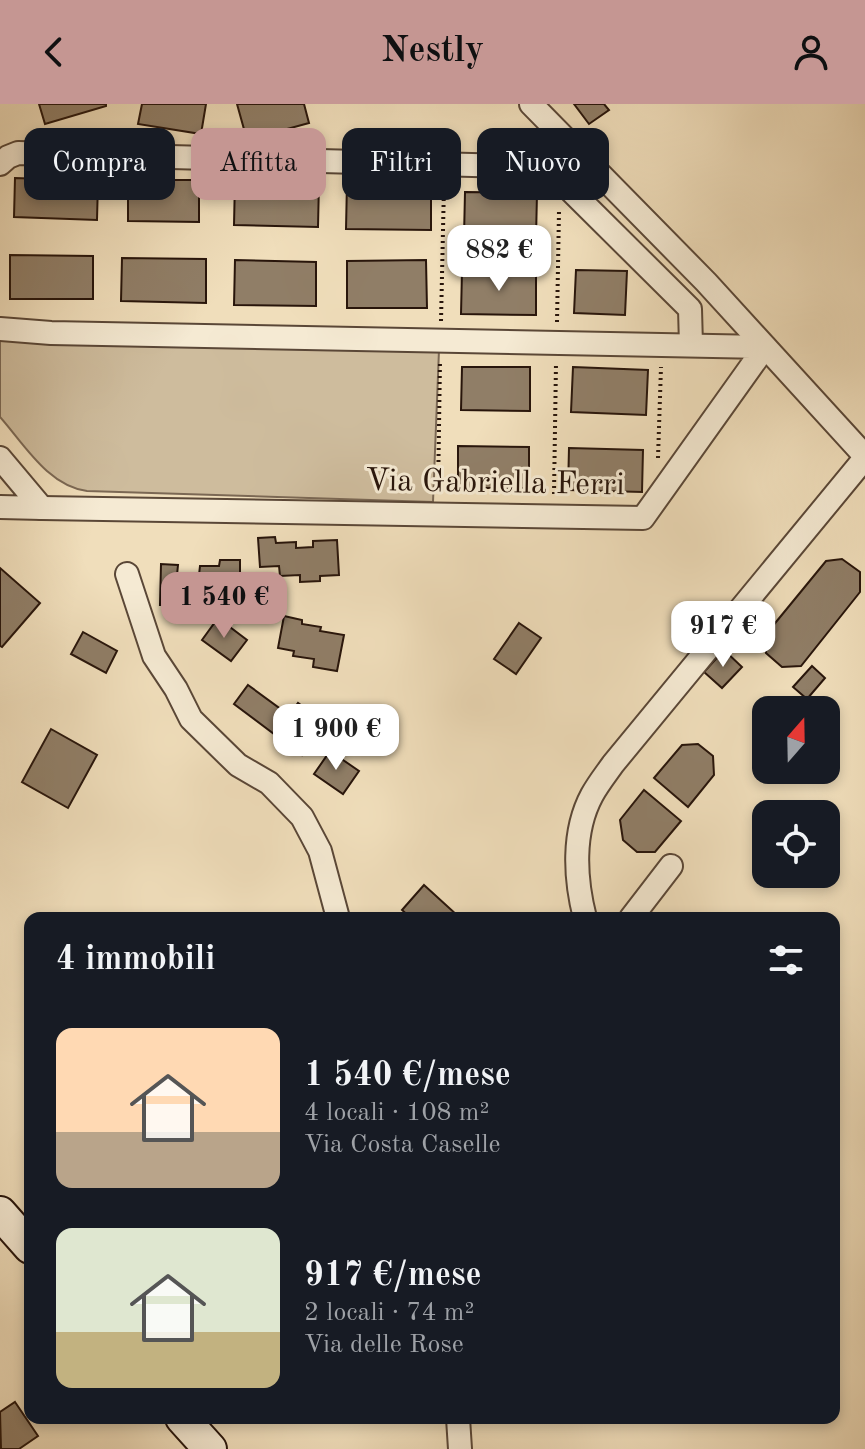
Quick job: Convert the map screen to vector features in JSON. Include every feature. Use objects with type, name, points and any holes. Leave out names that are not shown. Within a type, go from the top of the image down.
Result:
[{"type":"main road","points":[[0,1213],[24,1240]]},
{"type":"main road","points":[[187,1424],[210,1449]]},
{"type":"street","points":[[531,104],[706,282],[865,457],[613,764],[592,794],[583,814],[578,840],[579,889],[584,912]]},
{"type":"street","points":[[0,164],[18,153],[544,167],[690,309],[691,345]]},
{"type":"street","points":[[0,329],[51,333],[765,347]]},
{"type":"street","name":"Via Gabriella Ferri","points":[[42,508],[643,518],[765,347]]},
{"type":"street","points":[[0,458],[42,508]]},
{"type":"street","points":[[0,507],[42,508]]},
{"type":"street","points":[[127,574],[154,656],[191,719],[238,765],[269,783],[302,817],[320,851],[336,912]]},
{"type":"street","points":[[636,912],[671,866]]},
{"type":"street","points":[[458,1424],[460,1449]]},
{"type":"path","points":[[658,460],[662,345]]},
{"type":"shaded area","points":[[0,339],[439,350],[433,502],[87,491],[73,487],[49,473],[0,417]]},
{"type":"building","points":[[39,104],[106,104],[106,106],[45,124]]},
{"type":"building","points":[[142,104],[206,104],[202,128],[191,128],[191,132],[138,124]]},
{"type":"building","points":[[237,104],[304,104],[309,123],[291,128],[244,128]]},
{"type":"building","points":[[574,104],[604,104],[609,110],[589,124]]},
{"type":"building","points":[[15,178],[24,178],[24,200],[98,200],[97,220],[14,217]]},
{"type":"building","points":[[175,180],[191,180],[191,200],[199,200],[199,222],[128,221],[128,200],[175,200]]},
{"type":"building","points":[[465,192],[477,192],[477,200],[537,200],[536,238],[464,237]]},
{"type":"building","points":[[235,200],[319,200],[318,227],[234,225]]},
{"type":"building","points":[[347,200],[431,200],[431,230],[346,229]]},
{"type":"building","points":[[10,255],[93,256],[93,299],[10,299]]},
{"type":"building","points":[[122,258],[206,259],[206,303],[121,301]]},
{"type":"building","points":[[235,260],[316,262],[316,306],[234,305]]},
{"type":"building","points":[[426,260],[427,308],[347,308],[347,261]]},
{"type":"building","points":[[576,270],[627,271],[625,315],[574,313]]},
{"type":"building","points":[[462,271],[536,272],[536,315],[461,314]]},
{"type":"building","points":[[462,367],[530,367],[530,411],[461,410]]},
{"type":"building","points":[[573,367],[648,370],[646,415],[571,412]]},
{"type":"building","points":[[458,446],[529,447],[529,488],[458,488]]},
{"type":"building","points":[[569,448],[643,450],[642,492],[568,490]]},
{"type":"building","points":[[275,537],[276,543],[296,542],[296,548],[313,547],[313,541],[337,540],[339,575],[320,576],[320,581],[300,582],[300,575],[280,576],[279,566],[260,567],[258,538]]},
{"type":"building","points":[[842,559],[860,572],[860,592],[801,666],[782,667],[766,653],[767,633],[826,561]]},
{"type":"building","points":[[220,560],[240,560],[240,598],[222,598],[221,604],[201,604],[201,611],[177,611],[177,605],[160,605],[161,564],[178,565],[177,575],[199,575],[200,566],[219,566]]},
{"type":"building","points":[[0,568],[40,603],[2,647],[0,646]]},
{"type":"building","points":[[284,616],[302,620],[302,624],[321,627],[320,631],[344,635],[337,671],[313,667],[314,659],[293,656],[294,651],[278,648]]},
{"type":"building","points":[[218,618],[247,640],[231,661],[202,640]]},
{"type":"building","points":[[519,623],[541,638],[516,674],[494,659]]},
{"type":"building","points":[[83,632],[117,651],[106,673],[71,654]]},
{"type":"building","points":[[724,650],[742,667],[722,688],[704,672]]},
{"type":"building","points":[[812,666],[825,678],[810,696],[804,696],[793,687]]},
{"type":"building","points":[[248,685],[289,715],[298,703],[326,724],[302,755],[234,704]]},
{"type":"building","points":[[51,729],[97,755],[68,808],[22,782]]},
{"type":"building","points":[[698,744],[713,756],[714,775],[688,807],[654,778],[682,745]]},
{"type":"building","points":[[330,751],[359,771],[343,794],[314,774]]},
{"type":"building","points":[[644,790],[681,821],[655,852],[637,852],[623,840],[620,820]]},
{"type":"building","points":[[424,885],[454,912],[404,912],[402,910]]},
{"type":"building","points":[[15,1402],[24,1415],[24,1424],[30,1424],[38,1436],[19,1449],[1,1449],[0,1412]]}]
